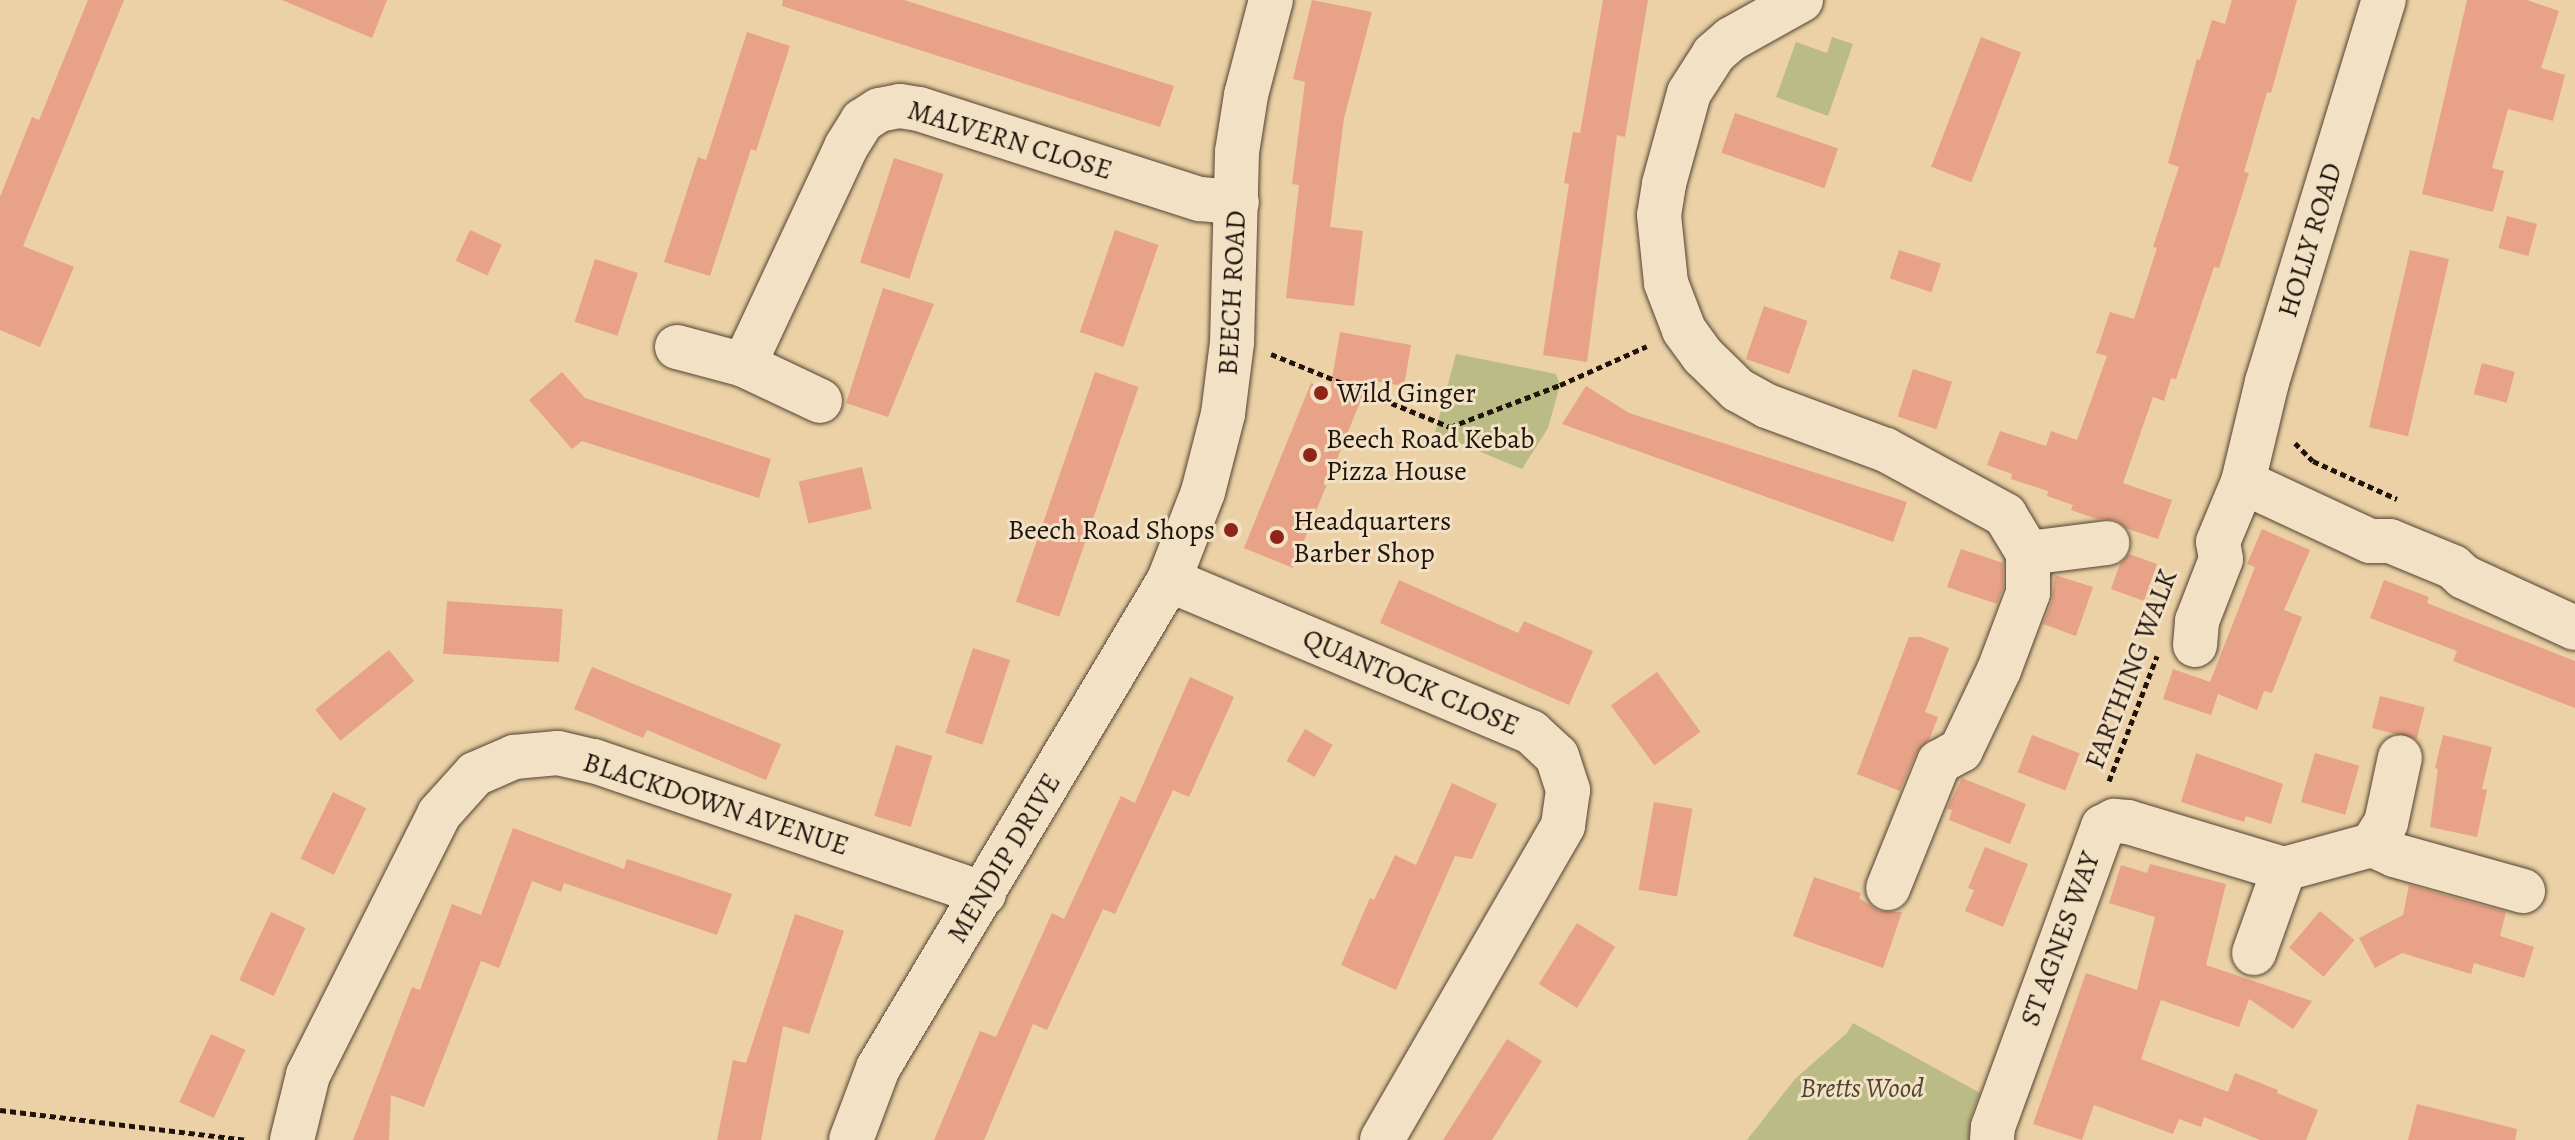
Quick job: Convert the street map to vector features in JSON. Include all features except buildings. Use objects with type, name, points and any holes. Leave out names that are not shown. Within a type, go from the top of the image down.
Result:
[{"type":"street","name":"BEECH ROAD","points":[[1169,580],[1203,492],[1223,414],[1232,343],[1237,152],[1246,95],[1271,0]]},
{"type":"street","points":[[1801,0],[1722,46],[1701,70],[1689,93],[1664,184],[1659,215],[1666,283],[1684,330],[1703,356],[1738,390],[1767,406],[1886,450],[2005,515],[2028,553],[2028,593],[1999,670],[1961,750],[1939,762],[1888,888]]},
{"type":"street","name":"HOLLY ROAD","points":[[2177,647],[2197,621],[2221,559],[2218,542],[2243,482],[2267,382],[2384,0]]},
{"type":"street","name":"MALVERN CLOSE","points":[[744,365],[846,147],[862,121],[879,110],[900,106],[919,109],[1200,199],[1237,202]]},
{"type":"street","points":[[677,347],[744,365],[820,401]]},
{"type":"street","points":[[2243,482],[2370,541],[2390,541],[2453,567],[2464,577],[2575,628]]},
{"type":"street","points":[[2028,553],[2107,543]]},
{"type":"street","name":"MENDIP DRIVE","points":[[851,1140],[878,1068],[1169,580]]},
{"type":"street","name":"QUANTOCK CLOSE","points":[[1169,580],[1531,732],[1557,756],[1568,790],[1563,826],[1382,1140]]},
{"type":"street","name":"BLACKDOWN AVENUE","points":[[292,1140],[308,1075],[439,814],[475,774],[514,757],[558,753],[594,761],[984,894]]},
{"type":"street","points":[[2372,845],[2386,823],[2400,757]]},
{"type":"street","name":"ST AGNES WAY","points":[[1992,1140],[1993,1127],[2094,844],[2103,827],[2114,821],[2284,869]]},
{"type":"street","points":[[2254,953],[2284,869],[2372,845],[2394,855],[2523,891]]},
{"type":"path","points":[[1232,343],[1263,350],[1450,427],[1560,385],[1684,330]]},
{"type":"path","name":"FARTHING WALK","points":[[2114,821],[2104,794],[2177,647]]},
{"type":"path","points":[[0,1110],[247,1140]]},
{"type":"green space","points":[[1832,37],[1853,44],[1828,116],[1776,97],[1796,42],[1827,53]]},
{"type":"green space","points":[[1456,354],[1556,374],[1560,385],[1548,428],[1522,469],[1435,433]]},
{"type":"green space","name":"Bretts Wood","points":[[1853,1023],[1980,1093],[1970,1119],[1969,1140],[1747,1140],[1795,1079],[1847,1033]]},
{"type":"place","name":"Wild Ginger","points":[[1321,393]]},
{"type":"place","name":"Beech Road Kebab Pizza House","points":[[1310,455]]},
{"type":"place","name":"Beech Road Shops","points":[[1231,530]]},
{"type":"place","name":"Headquarters Barber Shop","points":[[1277,537]]}]
